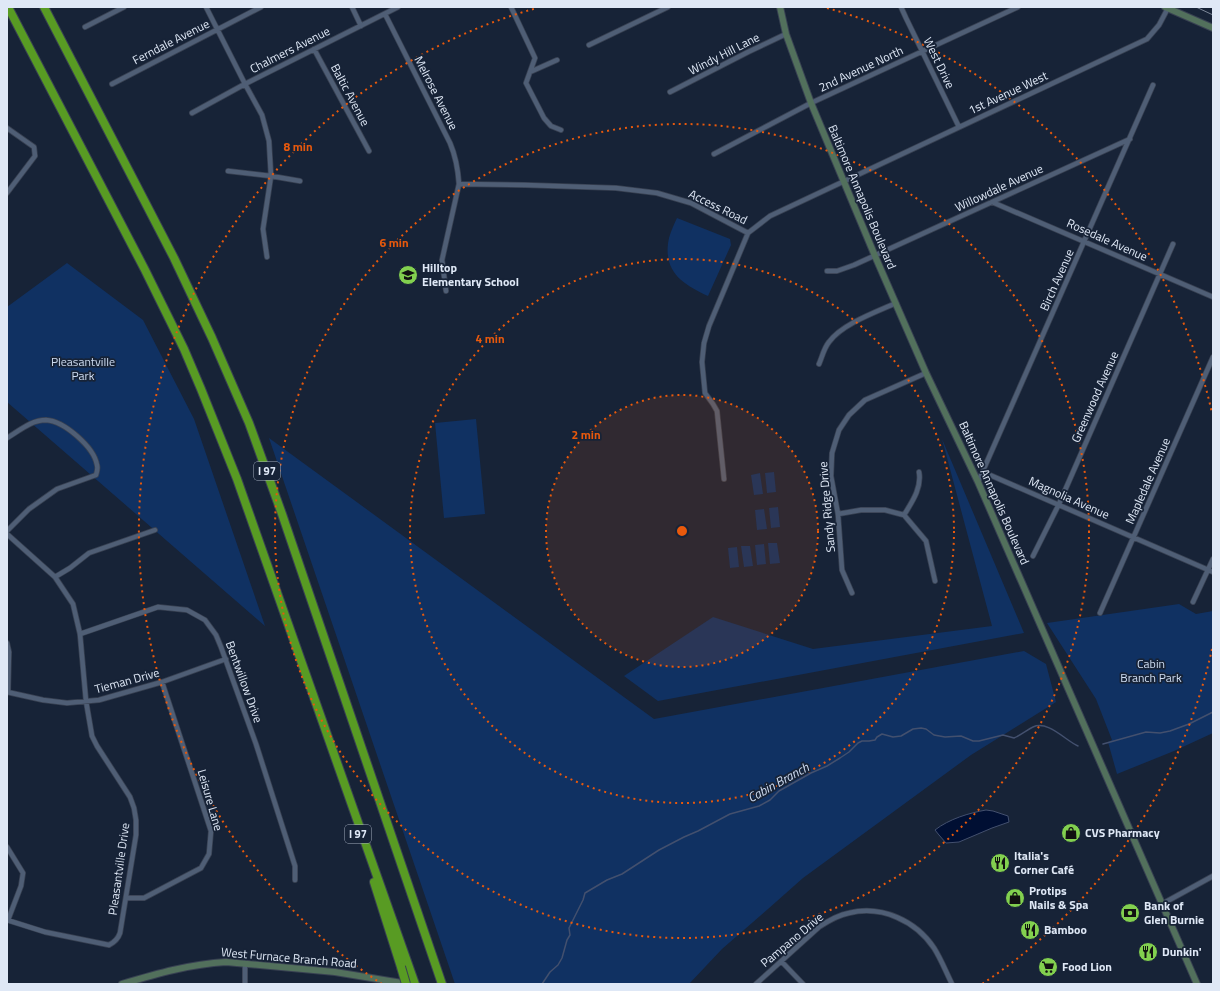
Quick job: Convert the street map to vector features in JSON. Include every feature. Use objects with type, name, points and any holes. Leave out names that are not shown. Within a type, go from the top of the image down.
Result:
[{"type":"highway","name":"I 97","points":[[8,7],[152,282],[181,342],[201,389],[237,479],[331,748],[406,968],[407,984]]},
{"type":"highway","name":"I 97","points":[[44,7],[174,258],[212,338],[249,423],[285,522],[442,984]]},
{"type":"highway","points":[[406,968],[415,984]]},
{"type":"main road","name":"Baltimore Annapolis Boulevard","points":[[780,7],[786,34],[811,104],[875,256],[926,373],[978,482],[1197,984]]},
{"type":"main road","points":[[1167,8],[1213,28]]},
{"type":"main road","name":"West Furnace Branch Road","points":[[122,984],[194,965],[226,962],[335,972],[407,984]]},
{"type":"street","points":[[85,27],[124,7]]},
{"type":"street","points":[[206,7],[262,115],[269,141],[271,176],[263,229],[267,257]]},
{"type":"street","name":"Ferndale Avenue","points":[[112,84],[261,7]]},
{"type":"street","points":[[352,7],[361,26]]},
{"type":"street","name":"Chalmers Avenue","points":[[192,113],[245,84],[398,7]]},
{"type":"street","points":[[511,7],[535,58],[526,83],[544,118],[551,126],[561,130]]},
{"type":"street","points":[[590,45],[668,7]]},
{"type":"street","name":"West Drive","points":[[901,7],[959,127]]},
{"type":"street","name":"2nd Avenue North","points":[[714,154],[811,104],[1018,7]]},
{"type":"street","name":"1st Avenue West","points":[[748,234],[770,216],[1146,39],[1158,25],[1167,8]]},
{"type":"street","name":"Melrose Avenue","points":[[385,14],[456,156],[459,184]]},
{"type":"street","name":"Windy Hill Lane","points":[[670,92],[786,34]]},
{"type":"street","name":"Baltic Avenue","points":[[314,49],[369,151]]},
{"type":"street","points":[[530,72],[557,60]]},
{"type":"street","name":"Birch Avenue","points":[[978,482],[1154,85]]},
{"type":"street","points":[[7,128],[34,147],[35,156],[7,193]]},
{"type":"street","name":"Willowdale Avenue","points":[[828,271],[844,269],[875,256],[1130,139]]},
{"type":"street","points":[[228,171],[300,181]]},
{"type":"street","points":[[446,291],[442,260],[459,184]]},
{"type":"street","name":"Access Road","points":[[459,184],[608,188],[656,193],[691,203],[748,234],[709,326],[702,353],[705,393],[717,411],[724,478]]},
{"type":"street","name":"Rosedale Avenue","points":[[992,202],[1213,297]]},
{"type":"street","name":"Greenwood Avenue","points":[[1033,556],[1059,504],[1173,244]]},
{"type":"street","points":[[818,364],[829,342],[837,333],[846,326],[896,303]]},
{"type":"street","name":"Mapledale Avenue","points":[[1100,612],[1213,357]]},
{"type":"street","name":"Sandy Ridge Drive","points":[[852,593],[842,570],[838,514],[831,476],[832,453],[839,430],[849,415],[866,400],[926,373]]},
{"type":"street","points":[[7,438],[31,423],[46,420],[57,422],[68,429],[87,446],[97,466],[96,475],[57,489],[30,509],[7,531]]},
{"type":"street","points":[[904,515],[917,491],[920,480],[919,472]]},
{"type":"street","name":"Magnolia Avenue","points":[[983,472],[1211,571]]},
{"type":"street","points":[[838,514],[860,510],[885,510],[904,515],[926,541],[934,581]]},
{"type":"street","points":[[54,577],[70,568],[89,553],[155,530]]},
{"type":"street","name":"Pleasantville Drive","points":[[7,534],[54,577],[73,604],[80,634],[86,702],[92,736],[130,797],[136,820],[136,835],[126,898],[118,938],[114,943],[109,945],[45,932],[7,920]]},
{"type":"street","points":[[1193,602],[1211,571],[1213,559]]},
{"type":"street","name":"Bentwillow Drive","points":[[80,634],[158,607],[187,610],[205,620],[216,635],[226,659],[256,743],[295,866],[295,880]]},
{"type":"street","points":[[7,643],[9,652],[8,692]]},
{"type":"street","name":"Tieman Drive","points":[[8,692],[43,700],[66,703],[86,702],[120,695],[226,659]]},
{"type":"street","name":"Leisure Lane","points":[[126,898],[144,898],[163,889],[201,868],[209,854],[211,831],[162,682]]},
{"type":"street","points":[[7,847],[23,873],[21,886],[7,920]]},
{"type":"street","points":[[1162,904],[1213,876]]},
{"type":"street","name":"Pampano Drive","points":[[756,984],[830,920],[849,913],[869,911],[892,915],[906,921],[919,930],[934,948],[952,984]]},
{"type":"street","points":[[782,962],[803,984]]},
{"type":"street","points":[[245,963],[245,984]]},
{"type":"green space","points":[[677,218],[730,239],[731,245],[708,296],[682,281],[671,268],[668,259],[669,238]]},
{"type":"green space","name":"Pleasantville Park","points":[[67,263],[143,320],[194,419],[265,626],[7,402],[7,307]]},
{"type":"green space","points":[[476,419],[485,514],[444,518],[435,423]]},
{"type":"green space","points":[[269,438],[654,719],[1024,651],[1046,664],[1056,702],[971,755],[803,878],[722,949],[689,984],[455,984]]},
{"type":"green space","points":[[942,439],[1024,633],[658,701],[624,676],[713,617],[813,649],[992,626]]},
{"type":"green space","points":[[774,472],[776,492],[767,493],[765,473]]},
{"type":"green space","points":[[760,473],[763,494],[754,495],[751,475]]},
{"type":"green space","points":[[778,507],[780,527],[771,528],[769,508]]},
{"type":"green space","points":[[764,509],[767,529],[757,530],[755,510]]},
{"type":"green space","points":[[768,543],[777,543],[780,563],[770,564]]},
{"type":"green space","points":[[764,544],[766,564],[757,565],[755,545]]},
{"type":"green space","points":[[741,546],[750,546],[753,566],[744,567]]},
{"type":"green space","points":[[737,547],[739,567],[730,568],[728,548]]},
{"type":"green space","name":"Cabin Branch Park","points":[[1179,604],[1196,614],[1213,611],[1213,733],[1174,751],[1117,774],[1108,742],[1112,740],[1096,699],[1047,623]]},
{"type":"shaded area","points":[[986,810],[1008,816],[1009,822],[959,842],[946,843],[935,830],[959,817]]},
{"type":"waterway","name":"Cabin Branch","points":[[1103,744],[1146,732],[1160,733],[1170,731],[1189,724],[1213,712]]},
{"type":"waterway","name":"Cabin Branch","points":[[542,984],[562,958],[570,935],[569,928],[585,893],[607,880],[622,874],[659,850],[684,837],[730,814],[759,806],[770,800],[779,791],[827,766],[849,752],[862,741],[875,740],[882,734],[893,737],[901,736],[913,729],[921,728],[926,729],[934,735],[945,737],[961,736],[973,741],[979,741],[1003,735],[1014,738],[1033,727],[1045,726],[1078,746]]},
{"type":"tram line","points":[[1196,7],[1213,15]]},
{"type":"place","name":"Hilltop Elementary School","points":[[408,275]]},
{"type":"place","name":"CVS Pharmacy","points":[[1071,833]]},
{"type":"place","name":"Italia's Corner Café","points":[[1000,863]]},
{"type":"place","name":"Protips Nails & Spa","points":[[1015,898]]},
{"type":"place","name":"Bank of Glen Burnie","points":[[1130,913]]},
{"type":"place","name":"Bamboo","points":[[1030,930]]},
{"type":"place","name":"Dunkin'","points":[[1148,952]]},
{"type":"place","name":"Food Lion","points":[[1048,967]]}]
